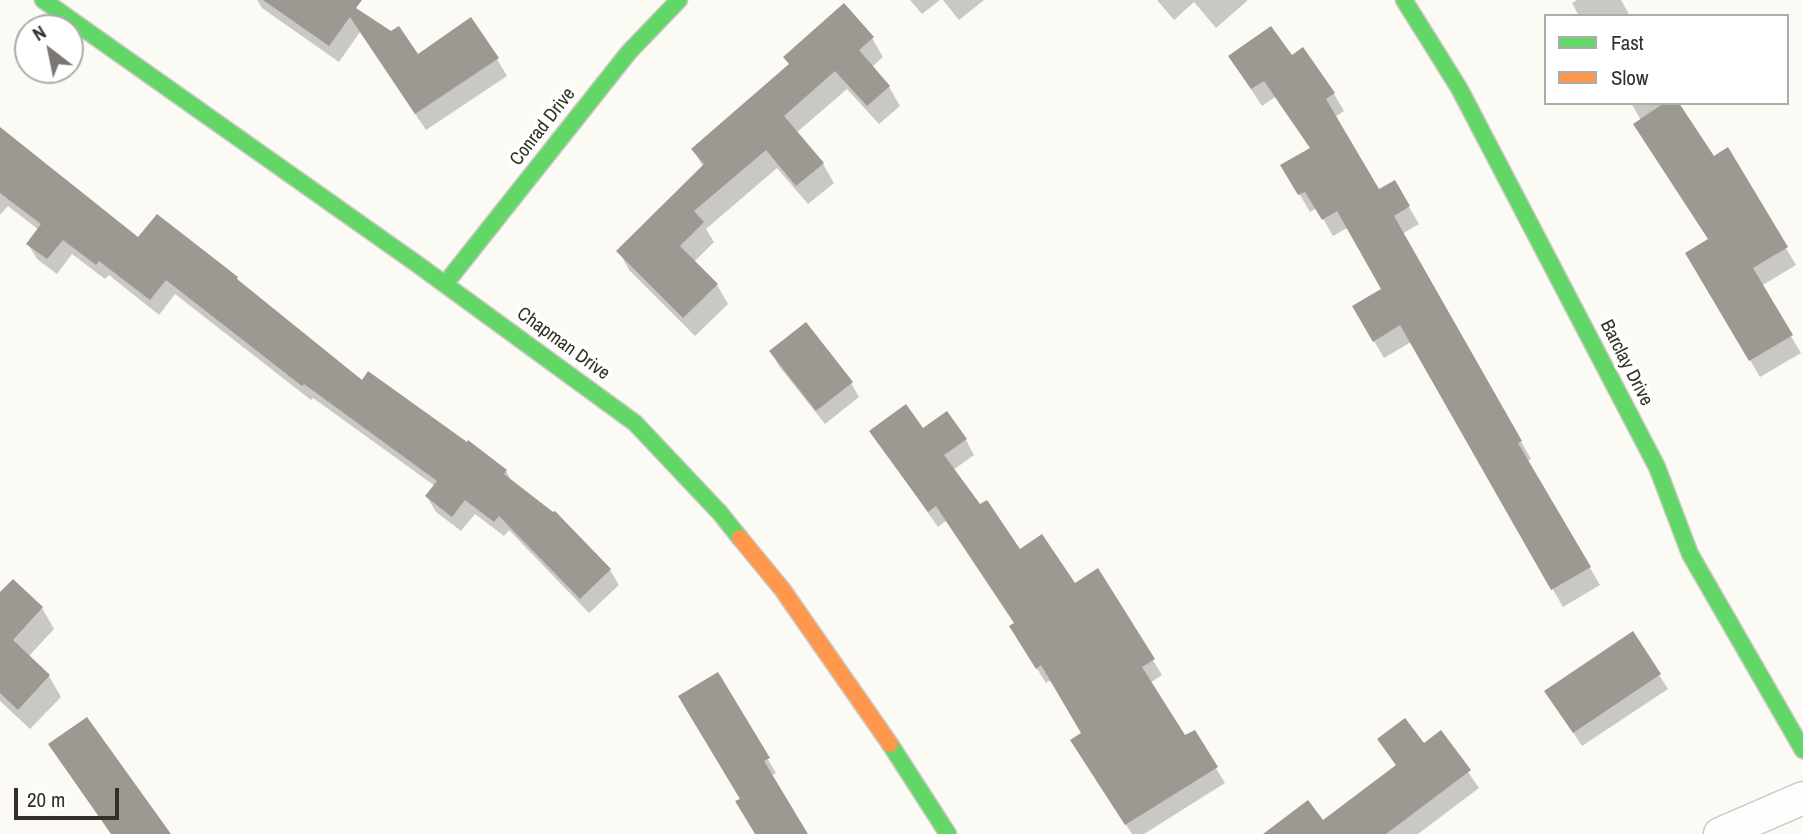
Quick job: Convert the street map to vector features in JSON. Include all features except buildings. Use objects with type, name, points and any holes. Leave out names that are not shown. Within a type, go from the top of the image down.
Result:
[{"type":"street","name":"Chapman Drive","points":[[43,0],[445,284],[635,423],[720,513],[782,589],[859,696],[948,834]]},
{"type":"street","name":"Conrad Drive","points":[[445,284],[629,52],[678,0]]},
{"type":"street","name":"Barclay Drive","points":[[1404,0],[1459,88],[1657,467],[1690,554],[1803,750]]},
{"type":"street","points":[[1720,834],[1803,798]]},
{"type":"traffic: fast","points":[[43,0],[417,264],[635,423],[740,538]]},
{"type":"traffic: fast","points":[[445,284],[629,52],[679,0]]},
{"type":"traffic: fast","points":[[1404,0],[1459,88],[1657,467],[1690,554],[1803,750]]},
{"type":"traffic: fast","points":[[890,744],[948,834]]},
{"type":"traffic: slow","points":[[740,538],[782,589],[890,744]]}]
